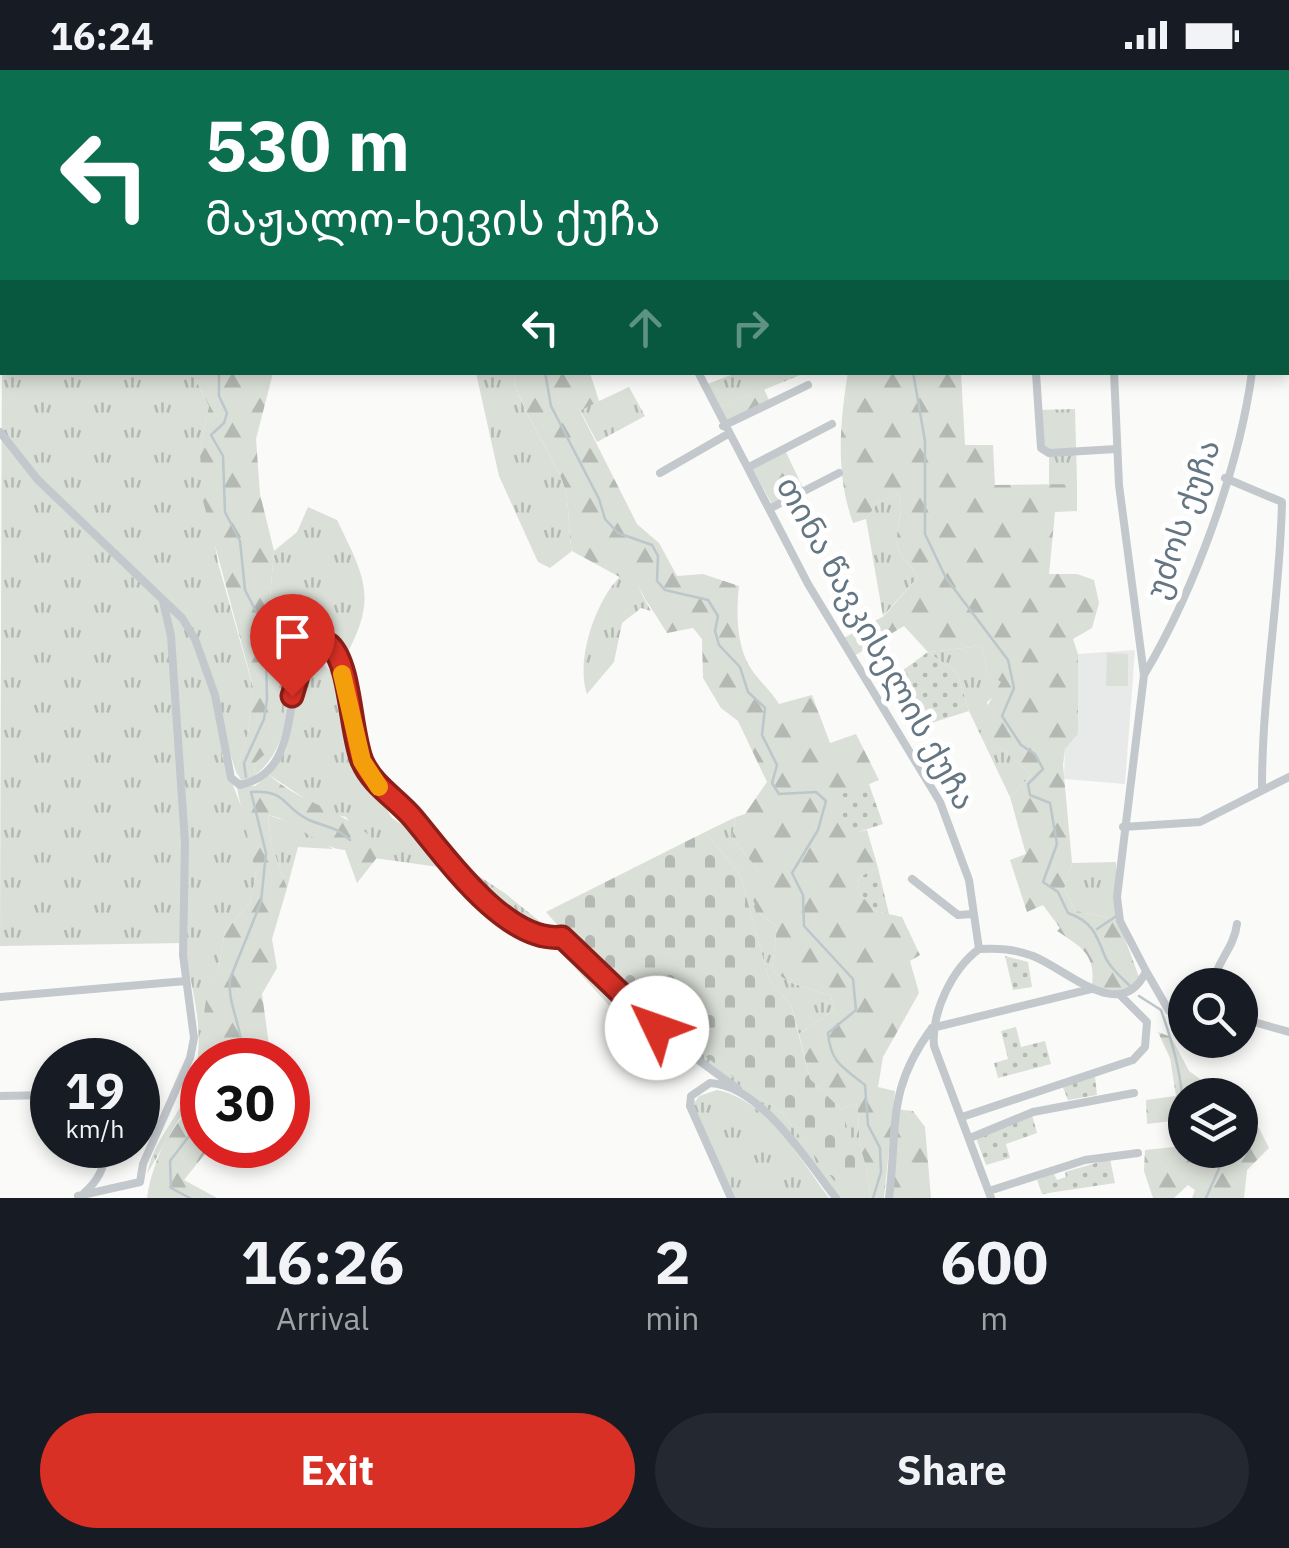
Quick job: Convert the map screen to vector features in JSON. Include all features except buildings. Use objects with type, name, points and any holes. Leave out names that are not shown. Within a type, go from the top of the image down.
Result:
[{"type":"street","name":"თინა წავკისელის ქუჩა","points":[[699,375],[817,600],[940,802],[969,880],[979,949]]},
{"type":"street","points":[[1036,375],[1041,448],[1049,453],[1116,449]]},
{"type":"street","points":[[1114,375],[1116,449],[1144,675],[1123,827],[1118,880],[1120,921],[1168,1009]]},
{"type":"street","name":"უძოს ქუჩა","points":[[1144,675],[1187,595],[1226,478],[1247,406],[1252,375]]},
{"type":"street","points":[[660,472],[808,384]]},
{"type":"street","points":[[748,467],[832,424]]},
{"type":"street","points":[[0,432],[38,480],[182,618],[215,694],[231,778],[240,785],[267,772],[292,721],[292,696],[304,656],[315,646],[330,645],[341,662],[362,761],[379,787],[409,814],[482,901],[547,939],[562,937],[668,1038],[738,1089],[789,1138],[836,1198]]},
{"type":"street","points":[[771,508],[839,473]]},
{"type":"street","points":[[1226,478],[1286,502],[1262,718],[1262,788]]},
{"type":"street","points":[[76,1197],[140,1182],[143,1164],[193,1048],[186,981],[179,749],[170,627],[161,597]]},
{"type":"street","points":[[1123,827],[1200,822],[1262,788],[1289,778]]},
{"type":"street","points":[[912,880],[958,915],[973,914]]},
{"type":"street","points":[[1215,968],[1235,941],[1238,924]]},
{"type":"street","points":[[888,1198],[897,1092],[909,1059],[932,1028],[952,980],[979,949],[1021,952],[1091,989],[1120,995],[1134,990],[1146,971]]},
{"type":"street","points":[[0,997],[186,981]]},
{"type":"street","points":[[932,1028],[1091,989]]},
{"type":"street","points":[[962,1117],[1133,1060],[1144,1047],[1147,1022],[1120,995]]},
{"type":"street","points":[[1258,1023],[1289,1032]]},
{"type":"street","points":[[932,1028],[934,1046],[990,1195],[1085,1160],[1138,1153]]},
{"type":"street","points":[[731,1198],[690,1106],[699,1087],[721,1084],[738,1089]]},
{"type":"street","points":[[970,1138],[1033,1112],[1134,1092]]},
{"type":"street","points":[[0,1096],[30,1095]]},
{"type":"street","points":[[76,1197],[98,1180],[102,1168]]},
{"type":"shaded area","points":[[1135,650],[1125,784],[1064,779],[1065,749],[1078,733],[1078,654]]},
{"type":"green space","points":[[2,375],[193,375],[209,406],[200,450],[218,563],[253,687],[248,733],[236,772],[223,730],[222,756],[247,822],[256,875],[250,903],[225,931],[219,966],[208,987],[214,1038],[199,1038],[183,943],[0,946]]},
{"type":"green space","points":[[193,375],[272,375],[256,439],[260,494],[274,551],[270,597],[286,671],[278,742],[255,763],[254,776],[242,781],[236,772],[248,733],[253,686],[202,497],[200,450],[209,406]]},
{"type":"green space","points":[[476,375],[514,375],[525,409],[562,480],[572,551],[550,568],[538,562],[499,476]]},
{"type":"green space","points":[[514,375],[591,375],[599,401],[580,411],[637,524],[659,543],[677,576],[703,574],[739,586],[741,643],[754,673],[779,704],[812,695],[830,743],[856,734],[879,780],[838,797],[849,834],[867,830],[878,868],[859,877],[857,890],[875,911],[902,917],[920,955],[910,961],[919,993],[883,1057],[878,1087],[895,1091],[884,1198],[869,1198],[856,1103],[841,1109],[810,1079],[799,1034],[834,1010],[831,996],[789,982],[772,970],[777,927],[759,913],[752,898],[759,871],[732,838],[736,817],[745,814],[767,782],[738,721],[721,708],[703,678],[702,639],[693,628],[667,633],[638,587],[572,551],[565,488]]},
{"type":"green space","points":[[731,375],[800,375],[716,409],[705,385]]},
{"type":"green space","points":[[848,375],[961,375],[965,445],[993,445],[995,485],[1077,484],[1077,511],[1055,512],[1049,574],[1077,574],[1094,580],[1099,603],[1092,628],[1073,639],[1078,654],[1078,734],[1065,749],[1063,765],[1072,863],[1064,889],[1076,911],[1118,920],[1139,977],[1137,986],[1118,994],[1092,985],[1089,959],[1080,947],[1057,931],[1060,928],[1043,905],[1027,912],[1010,860],[1026,854],[1010,797],[1031,775],[998,745],[980,719],[1001,682],[987,672],[982,646],[928,652],[904,626],[854,656],[844,638],[884,616],[918,577],[897,543],[901,507],[898,494],[878,502],[866,519],[853,523],[844,485],[843,410]]},
{"type":"green space","points":[[629,387],[645,416],[597,442],[580,410]]},
{"type":"green space","points":[[764,389],[769,400],[725,424],[716,409]]},
{"type":"green space","points":[[1075,409],[1077,484],[1049,485],[1049,453],[1041,448],[1038,410]]},
{"type":"green space","points":[[785,450],[804,490],[773,506],[752,468]]},
{"type":"green space","points":[[898,494],[901,507],[897,543],[918,577],[883,616],[866,519],[878,502]]},
{"type":"green space","points":[[308,507],[337,520],[347,540],[364,588],[362,619],[345,657],[331,640],[315,639],[302,654],[294,671],[279,744],[254,776],[255,763],[271,747],[286,671],[270,597],[274,551],[297,532]]},
{"type":"green space","points":[[622,575],[638,587],[651,611],[641,608],[622,623],[614,662],[587,694],[584,665],[590,631],[604,599]]},
{"type":"green space","points":[[982,646],[987,672],[1001,681],[999,692],[987,702],[998,745],[1031,775],[1010,797],[969,711],[957,673],[928,652]]},
{"type":"green space","points":[[928,652],[957,673],[969,711],[928,724],[899,673]]},
{"type":"green space","points":[[1107,653],[1128,654],[1128,686],[1106,686]]},
{"type":"green space","points":[[323,664],[336,676],[355,758],[392,818],[538,920],[595,982],[651,1028],[669,1072],[540,929],[453,869],[374,858],[346,817],[327,813],[269,775],[286,750],[302,671]]},
{"type":"green space","points":[[269,775],[358,827],[383,850],[357,883],[345,850],[268,815],[271,844],[287,888],[272,939],[277,968],[262,994],[268,1038],[211,1038],[204,1014],[208,986],[219,966],[225,931],[250,903],[256,875],[236,784],[255,786]]},
{"type":"green space","points":[[869,784],[883,824],[849,835],[837,796]]},
{"type":"green space","points":[[268,815],[295,824],[333,849],[298,847],[287,888],[271,844]]},
{"type":"green space","points":[[736,817],[732,838],[759,871],[759,913],[777,927],[772,970],[789,982],[831,996],[834,1010],[799,1034],[791,1005],[769,980],[740,874],[705,832]]},
{"type":"green space","points":[[705,832],[740,874],[769,980],[791,1005],[810,1079],[841,1109],[864,1179],[858,1191],[842,1191],[782,1113],[644,1011],[592,965],[546,912]]},
{"type":"green space","points":[[1116,862],[1118,920],[1076,911],[1064,889],[1072,863]]},
{"type":"green space","points":[[878,868],[889,914],[875,911],[857,890],[859,877]]},
{"type":"green space","points":[[1005,956],[1028,962],[1032,987],[1013,990]]},
{"type":"green space","points":[[651,1015],[782,1113],[843,1191],[849,1138],[841,1109],[856,1103],[869,1198],[839,1198],[776,1119],[651,1019]]},
{"type":"green space","points":[[1016,1027],[1021,1047],[1045,1041],[1051,1064],[998,1078],[994,1063],[1008,1059],[1001,1031]]},
{"type":"green space","points":[[1158,1032],[1168,1036],[1168,1054]]},
{"type":"green space","points":[[1170,1058],[1182,1058],[1199,1078],[1173,1078]]},
{"type":"green space","points":[[1095,1076],[1097,1095],[1068,1100],[1062,1085]]},
{"type":"green space","points":[[717,1090],[735,1096],[767,1118],[829,1198],[735,1198],[693,1105],[699,1096]]},
{"type":"green space","points":[[1168,1097],[1168,1121],[1147,1124],[1146,1100]]},
{"type":"green space","points":[[180,1107],[180,1118],[160,1152],[160,1141]]},
{"type":"green space","points":[[894,1109],[913,1111],[925,1127],[931,1198],[889,1198]]},
{"type":"green space","points":[[1032,1115],[1037,1133],[1006,1144],[1010,1158],[986,1165],[976,1138]]},
{"type":"green space","points":[[180,1120],[180,1168],[194,1168],[184,1180],[217,1198],[147,1198],[154,1168],[160,1168],[165,1143]]},
{"type":"green space","points":[[1258,1127],[1259,1128],[1269,1148],[1258,1159]]},
{"type":"green space","points":[[1168,1148],[1168,1168],[1249,1168],[1244,1198],[1192,1198],[1195,1190],[1188,1185],[1174,1198],[1153,1198],[1144,1171],[1145,1150]]},
{"type":"green space","points":[[1110,1159],[1115,1183],[1042,1194],[1037,1180],[1054,1174],[1057,1180],[1066,1177],[1065,1172]]},
{"type":"waterway","points":[[219,375],[219,396],[227,413],[224,423],[211,435],[223,456],[225,512],[240,541],[245,590],[261,621],[266,657],[264,719],[244,763],[246,777]]},
{"type":"waterway","points":[[546,375],[551,406],[599,499],[605,519],[618,533],[652,545],[658,556],[657,581],[665,590],[708,600],[718,616],[715,631],[719,645],[740,667],[748,692],[765,708],[762,735],[777,765],[772,783],[779,794],[816,792],[826,801],[818,830],[792,873],[803,895],[804,926],[853,979],[856,1010],[828,1033],[835,1058],[865,1085],[868,1125],[880,1148],[881,1172],[873,1198]]},
{"type":"waterway","points":[[914,375],[925,441],[925,534],[946,578],[1008,660],[1014,688],[1002,716],[1043,769],[1028,784],[1030,795],[1050,803],[1057,844],[1043,882],[1058,892],[1068,913],[1092,929],[1108,963],[1130,986]]},
{"type":"waterway","points":[[241,1038],[230,979],[261,902],[266,853],[251,792],[278,796],[307,819],[335,829],[350,840]]},
{"type":"waterway","points":[[1097,929],[1115,917]]},
{"type":"waterway","points":[[1139,996],[1161,1010],[1180,1078]]},
{"type":"waterway","points":[[180,1148],[170,1161],[171,1188],[190,1198]]},
{"type":"waterway","points":[[1206,1198],[1219,1168]]},
{"type":"slow traffic","points":[[342,674],[362,761],[379,787]]},
{"type":"route","points":[[292,696],[304,656],[315,646],[330,645],[341,662],[362,761],[379,787],[409,814],[482,901],[547,939],[562,937],[657,1028]]}]
